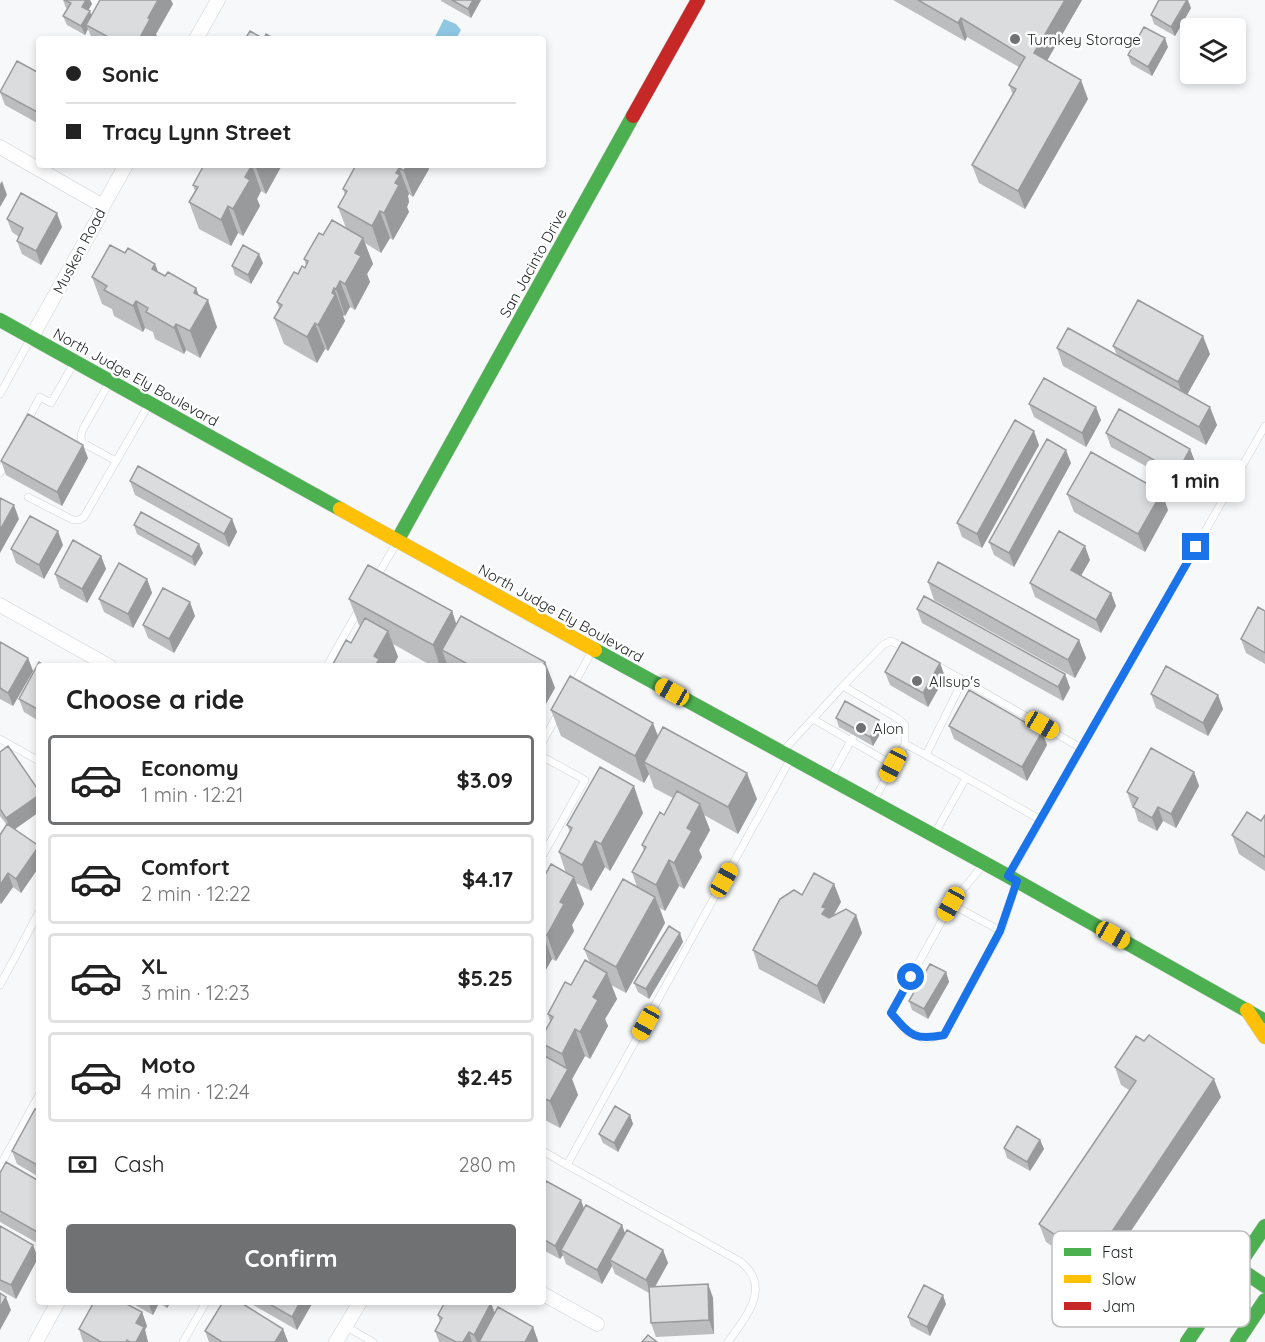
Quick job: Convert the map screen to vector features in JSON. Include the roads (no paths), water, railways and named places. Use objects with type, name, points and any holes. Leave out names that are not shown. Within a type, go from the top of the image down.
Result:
[{"type":"main road","name":"San Jacinto Drive","points":[[397,541],[699,0]]},
{"type":"main road","name":"North Judge Ely Boulevard","points":[[0,320],[1013,879],[1265,1021]]},
{"type":"main road","points":[[1247,1010],[1265,1037]]},
{"type":"main road","points":[[1250,1249],[1265,1227]]},
{"type":"main road","points":[[1250,1275],[1265,1286]]},
{"type":"main road","points":[[1250,1322],[1265,1300]]},
{"type":"main road","points":[[1187,1342],[1197,1327]]},
{"type":"main road","points":[[1237,1342],[1247,1327]]},
{"type":"street","points":[[198,36],[218,0]]},
{"type":"street","points":[[0,147],[36,168]]},
{"type":"street","points":[[37,168],[103,206]]},
{"type":"street","name":"Musken Road","points":[[31,338],[124,168]]},
{"type":"street","points":[[0,606],[104,663]]},
{"type":"street","points":[[546,1296],[597,1324]]},
{"type":"street","points":[[36,1342],[56,1305]]},
{"type":"street","points":[[336,1342],[358,1305]]},
{"type":"lane","points":[[0,394],[31,338]]},
{"type":"lane","points":[[20,435],[40,397],[51,403],[75,362]]},
{"type":"lane","points":[[110,382],[83,429],[81,440],[116,461]]},
{"type":"lane","points":[[28,497],[73,520],[84,517],[149,403]]},
{"type":"lane","points":[[984,863],[951,904],[891,1013],[908,1032],[925,1039],[944,1035],[1000,931],[1013,879],[1041,820],[1265,426]]},
{"type":"lane","points":[[0,473],[10,454]]},
{"type":"lane","points":[[374,583],[397,541]]},
{"type":"lane","points":[[329,663],[362,604]]},
{"type":"lane","points":[[567,1165],[786,755],[813,719],[883,645],[891,641],[911,651]]},
{"type":"lane","points":[[571,690],[593,649]]},
{"type":"lane","points":[[932,662],[1082,748]]},
{"type":"lane","points":[[926,755],[963,680]]},
{"type":"lane","points":[[843,686],[905,725],[905,744],[873,803]]},
{"type":"lane","points":[[546,735],[565,700]]},
{"type":"lane","points":[[867,711],[872,703]]},
{"type":"lane","points":[[813,719],[852,738],[893,765]]},
{"type":"lane","points":[[830,779],[852,738]]},
{"type":"lane","points":[[0,739],[36,759]]},
{"type":"lane","points":[[905,744],[1041,820]]},
{"type":"lane","points":[[546,759],[585,780],[546,850]]},
{"type":"lane","points":[[933,836],[966,778]]},
{"type":"lane","points":[[951,904],[1000,931]]},
{"type":"lane","points":[[0,985],[36,918]]},
{"type":"lane","points":[[0,1166],[36,1100]]},
{"type":"lane","points":[[546,1153],[741,1262],[753,1276],[756,1291],[750,1309],[728,1342]]},
{"type":"lane","points":[[183,1342],[204,1305]]},
{"type":"lane","points":[[345,1326],[373,1342]]},
{"type":"water","points":[[444,19],[456,24],[461,30],[458,36],[436,36]]},
{"type":"place","name":"Turnkey Storage","points":[[1015,39]]},
{"type":"place","name":"Allsup's","points":[[917,681]]},
{"type":"place","name":"Alon","points":[[861,728]]}]
